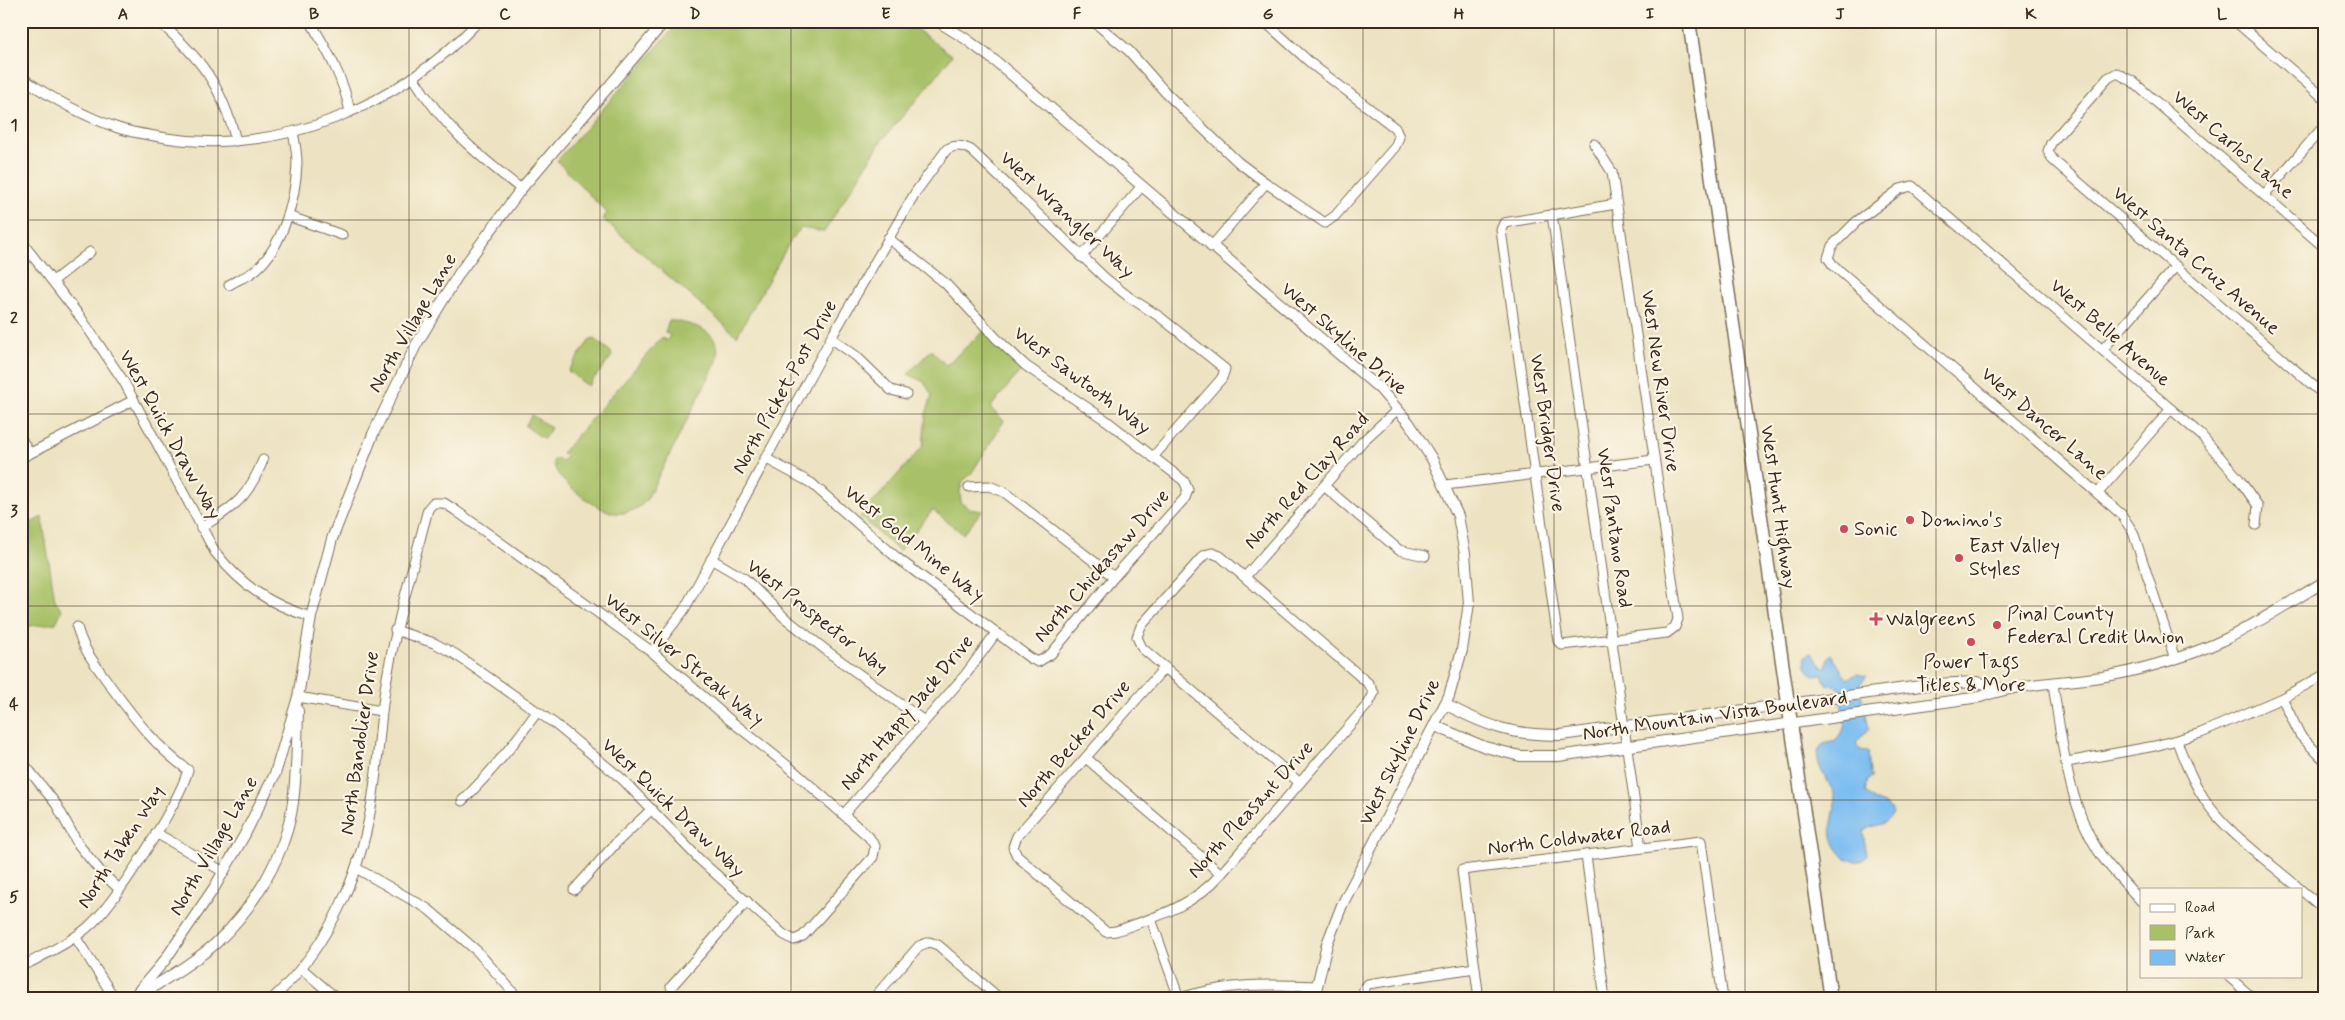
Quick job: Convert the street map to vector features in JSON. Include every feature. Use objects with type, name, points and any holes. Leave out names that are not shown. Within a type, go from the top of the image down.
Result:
[{"type":"main road","name":"West Hunt Highway","points":[[1689,21],[1831,999]]},
{"type":"street","points":[[158,21],[176,36],[209,75],[222,96],[236,141]]},
{"type":"street","points":[[310,21],[336,70],[347,97],[350,112]]},
{"type":"street","points":[[21,77],[63,104],[119,128],[181,140],[236,141],[293,132],[322,124],[377,99],[440,59],[479,21]]},
{"type":"street","name":"North Village Lane","points":[[134,999],[194,960],[214,944],[244,913],[271,870],[287,828],[293,803],[298,697],[311,617],[332,538],[373,434],[397,382],[435,311],[460,272],[521,189],[665,21]]},
{"type":"street","name":"West Skyline Drive","points":[[937,21],[999,64],[1211,247],[1380,389],[1409,423],[1432,459],[1458,516],[1465,554],[1469,603],[1462,650],[1445,704],[1342,905],[1327,944],[1314,999]]},
{"type":"street","points":[[1093,21],[1129,51],[1166,93],[1200,127],[1266,183],[1325,222],[1335,216],[1395,147],[1399,137],[1395,128],[1314,66],[1264,21]]},
{"type":"street","points":[[2235,21],[2324,98]]},
{"type":"street","name":"West Santa Cruz Avenue","points":[[2117,72],[2108,78],[2051,143],[2048,151],[2053,160],[2324,395]]},
{"type":"street","name":"West Carlos Lane","points":[[2117,72],[2132,81],[2324,247]]},
{"type":"street","points":[[413,77],[430,105],[472,151],[521,189]]},
{"type":"street","points":[[2264,195],[2324,126]]},
{"type":"street","points":[[229,285],[250,274],[266,260],[288,216],[296,187],[297,161],[293,132]]},
{"type":"street","name":"West Wrangler Way","points":[[956,145],[961,144],[977,155],[1032,206],[1081,257],[1129,297],[1160,317],[1225,369],[1222,378],[1153,457]]},
{"type":"street","name":"West New River Drive","points":[[1594,144],[1612,172],[1678,619],[1675,627],[1667,634],[1612,640]]},
{"type":"street","name":"North Picket Post Drive","points":[[652,652],[684,610],[765,458],[888,238],[915,193],[947,149],[956,145]]},
{"type":"street","points":[[1211,247],[1266,183]]},
{"type":"street","name":"West Belle Avenue","points":[[1828,258],[1832,246],[1856,222],[1900,189],[1912,186],[2200,434],[2240,479],[2258,506],[2256,525]]},
{"type":"street","points":[[1081,257],[1141,187]]},
{"type":"street","points":[[1552,214],[1616,204]]},
{"type":"street","name":"West Bridger Drive","points":[[1552,214],[1504,223],[1501,230],[1558,641],[1562,645],[1612,640]]},
{"type":"street","name":"West Pantano Road","points":[[1552,214],[1641,848]]},
{"type":"street","points":[[288,216],[342,235]]},
{"type":"street","name":"West Sawtooth Way","points":[[888,238],[946,284],[996,338],[1026,366],[1153,457],[1184,481],[1188,490]]},
{"type":"street","name":"West Quick Draw Way","points":[[21,241],[54,281],[105,353],[134,400],[201,528],[225,565],[248,587],[269,601],[287,610],[311,617]]},
{"type":"street","points":[[54,281],[90,252]]},
{"type":"street","name":"West Dancer Lane","points":[[1828,258],[1833,265],[2121,514],[2133,532],[2175,659]]},
{"type":"street","points":[[2103,350],[2176,266]]},
{"type":"street","points":[[831,338],[856,356],[891,390],[906,394]]},
{"type":"street","points":[[21,458],[134,400]]},
{"type":"street","name":"North Red Clay Road","points":[[1245,577],[1363,441],[1398,409]]},
{"type":"street","points":[[2098,493],[2170,410]]},
{"type":"street","points":[[21,439],[30,453]]},
{"type":"street","name":"West Gold Mine Way","points":[[765,458],[811,483],[896,558],[1038,662]]},
{"type":"street","points":[[201,528],[242,499],[253,484],[262,460]]},
{"type":"street","points":[[1445,485],[1654,460]]},
{"type":"street","points":[[969,487],[989,486],[1004,492],[1114,577]]},
{"type":"street","points":[[1324,486],[1399,550],[1425,556]]},
{"type":"street","name":"North Chickasaw Drive","points":[[1038,662],[1051,654],[1114,577],[1184,498],[1188,490]]},
{"type":"street","name":"North Bandolier Drive","points":[[272,999],[301,968],[331,923],[356,868],[372,806],[381,711],[396,630],[428,510],[434,503]]},
{"type":"street","name":"West Silver Streak Way","points":[[434,503],[444,503],[455,510],[652,652],[869,837],[875,846],[873,857],[803,936],[794,940]]},
{"type":"street","points":[[1245,577],[1220,556],[1212,553],[1204,555],[1141,626],[1137,637],[1142,648],[1300,783]]},
{"type":"street","name":"West Prospector Way","points":[[712,559],[745,579],[786,618],[831,654],[924,722]]},
{"type":"street","name":"North Pleasant Drive","points":[[1106,932],[1116,931],[1188,904],[1209,887],[1370,703],[1374,693],[1368,684],[1245,577]]},
{"type":"street","name":"North Mountain Vista Boulevard","points":[[1434,726],[1484,746],[1520,756],[1558,756],[1980,697],[2003,689],[2053,684],[2126,672],[2175,659],[2226,639],[2324,582]]},
{"type":"street","name":"North Taben Way","points":[[21,962],[29,963],[76,938],[90,926],[119,889],[156,833],[185,780],[188,770],[159,748],[141,728],[83,648],[77,627]]},
{"type":"street","name":"West Quick Draw Way","points":[[396,630],[434,643],[456,654],[537,712],[622,779],[700,860],[783,934],[794,940]]},
{"type":"street","name":"North Happy Jack Drive","points":[[844,814],[966,674],[996,633]]},
{"type":"street","name":"North Becker Drive","points":[[1106,932],[1017,856],[1013,847],[1016,836],[1165,667]]},
{"type":"street","points":[[2067,762],[2177,741],[2202,733],[2282,698],[2324,675]]},
{"type":"street","name":"North Mountain Vista Boulevard","points":[[1445,704],[1480,723],[1505,731],[1534,735],[1561,735],[1885,691],[1977,682],[2003,689]]},
{"type":"street","points":[[2053,684],[2073,793],[2089,832],[2103,857],[2140,900]]},
{"type":"street","points":[[298,697],[381,711]]},
{"type":"street","name":"North Village Lane","points":[[134,999],[174,947],[224,872],[275,774],[298,697]]},
{"type":"street","points":[[2282,698],[2300,735],[2324,760]]},
{"type":"street","points":[[462,801],[483,781],[510,750],[537,712]]},
{"type":"street","points":[[2177,741],[2183,760],[2204,800],[2220,820],[2300,888]]},
{"type":"street","points":[[1086,758],[1221,874]]},
{"type":"street","points":[[21,760],[56,804],[78,844],[100,871],[119,889]]},
{"type":"street","points":[[574,890],[617,842],[652,809]]},
{"type":"street","points":[[156,833],[224,872]]},
{"type":"street","name":"North Coldwater Road","points":[[1474,968],[1462,870],[1701,840],[1723,999]]},
{"type":"street","points":[[1586,855],[1605,999]]},
{"type":"street","points":[[356,868],[428,908],[477,951],[519,999]]},
{"type":"street","points":[[2302,890],[2324,909]]},
{"type":"street","points":[[671,987],[747,901]]},
{"type":"street","points":[[1151,919],[1178,998],[1203,990],[1255,983],[1316,986]]},
{"type":"street","points":[[76,938],[115,999]]},
{"type":"street","points":[[873,999],[919,946],[929,942],[938,945],[1000,999]]},
{"type":"street","points":[[301,968],[337,999]]},
{"type":"street","points":[[1362,999],[1364,989],[1368,984],[1474,968],[1479,999]]},
{"type":"street","points":[[2230,978],[2254,999]]},
{"type":"green space","points":[[680,21],[905,21],[952,55],[927,88],[882,140],[824,232],[801,228],[791,240],[737,336],[603,219],[607,213],[557,161]]},
{"type":"green space","points":[[669,320],[696,327],[711,335],[716,342],[718,351],[717,361],[646,501],[636,509],[614,513],[600,508],[576,492],[563,480],[553,461],[558,458],[562,461],[566,457],[562,453],[662,337],[666,341],[670,336],[665,332]]},
{"type":"green space","points":[[984,331],[1023,368],[990,408],[1004,421],[971,474],[963,481],[960,491],[961,502],[969,509],[982,511],[963,534],[933,510],[899,551],[860,517],[923,446],[926,414],[932,395],[924,382],[908,374],[931,350],[946,365]]},
{"type":"green space","points":[[594,339],[611,352],[612,356],[588,386],[568,371],[589,341]]},
{"type":"green space","points":[[532,415],[551,428],[544,439],[525,426]]},
{"type":"green space","points":[[42,517],[55,600],[62,610],[56,623],[21,627],[21,528]]},
{"type":"water","points":[[1811,653],[1823,668],[1826,667],[1828,657],[1831,654],[1847,679],[1857,674],[1867,676],[1859,685],[1869,728],[1856,743],[1860,750],[1868,751],[1870,774],[1872,777],[1868,780],[1865,791],[1872,799],[1887,805],[1893,813],[1887,821],[1863,832],[1867,855],[1860,861],[1851,860],[1843,855],[1838,850],[1832,835],[1831,828],[1835,809],[1834,794],[1821,769],[1818,756],[1823,744],[1836,741],[1845,726],[1839,688],[1826,684],[1822,675],[1813,676],[1806,666],[1805,656]]},
{"type":"place","name":"Domino's","points":[[1910,520]]},
{"type":"place","name":"Sonic","points":[[1844,529]]},
{"type":"place","name":"East Valley Styles","points":[[1959,558]]},
{"type":"place","name":"Walgreens","points":[[1876,619]]},
{"type":"place","name":"Pinal County Federal Credit Union","points":[[1997,625]]},
{"type":"place","name":"Power Tags Titles & More","points":[[1971,642]]}]
